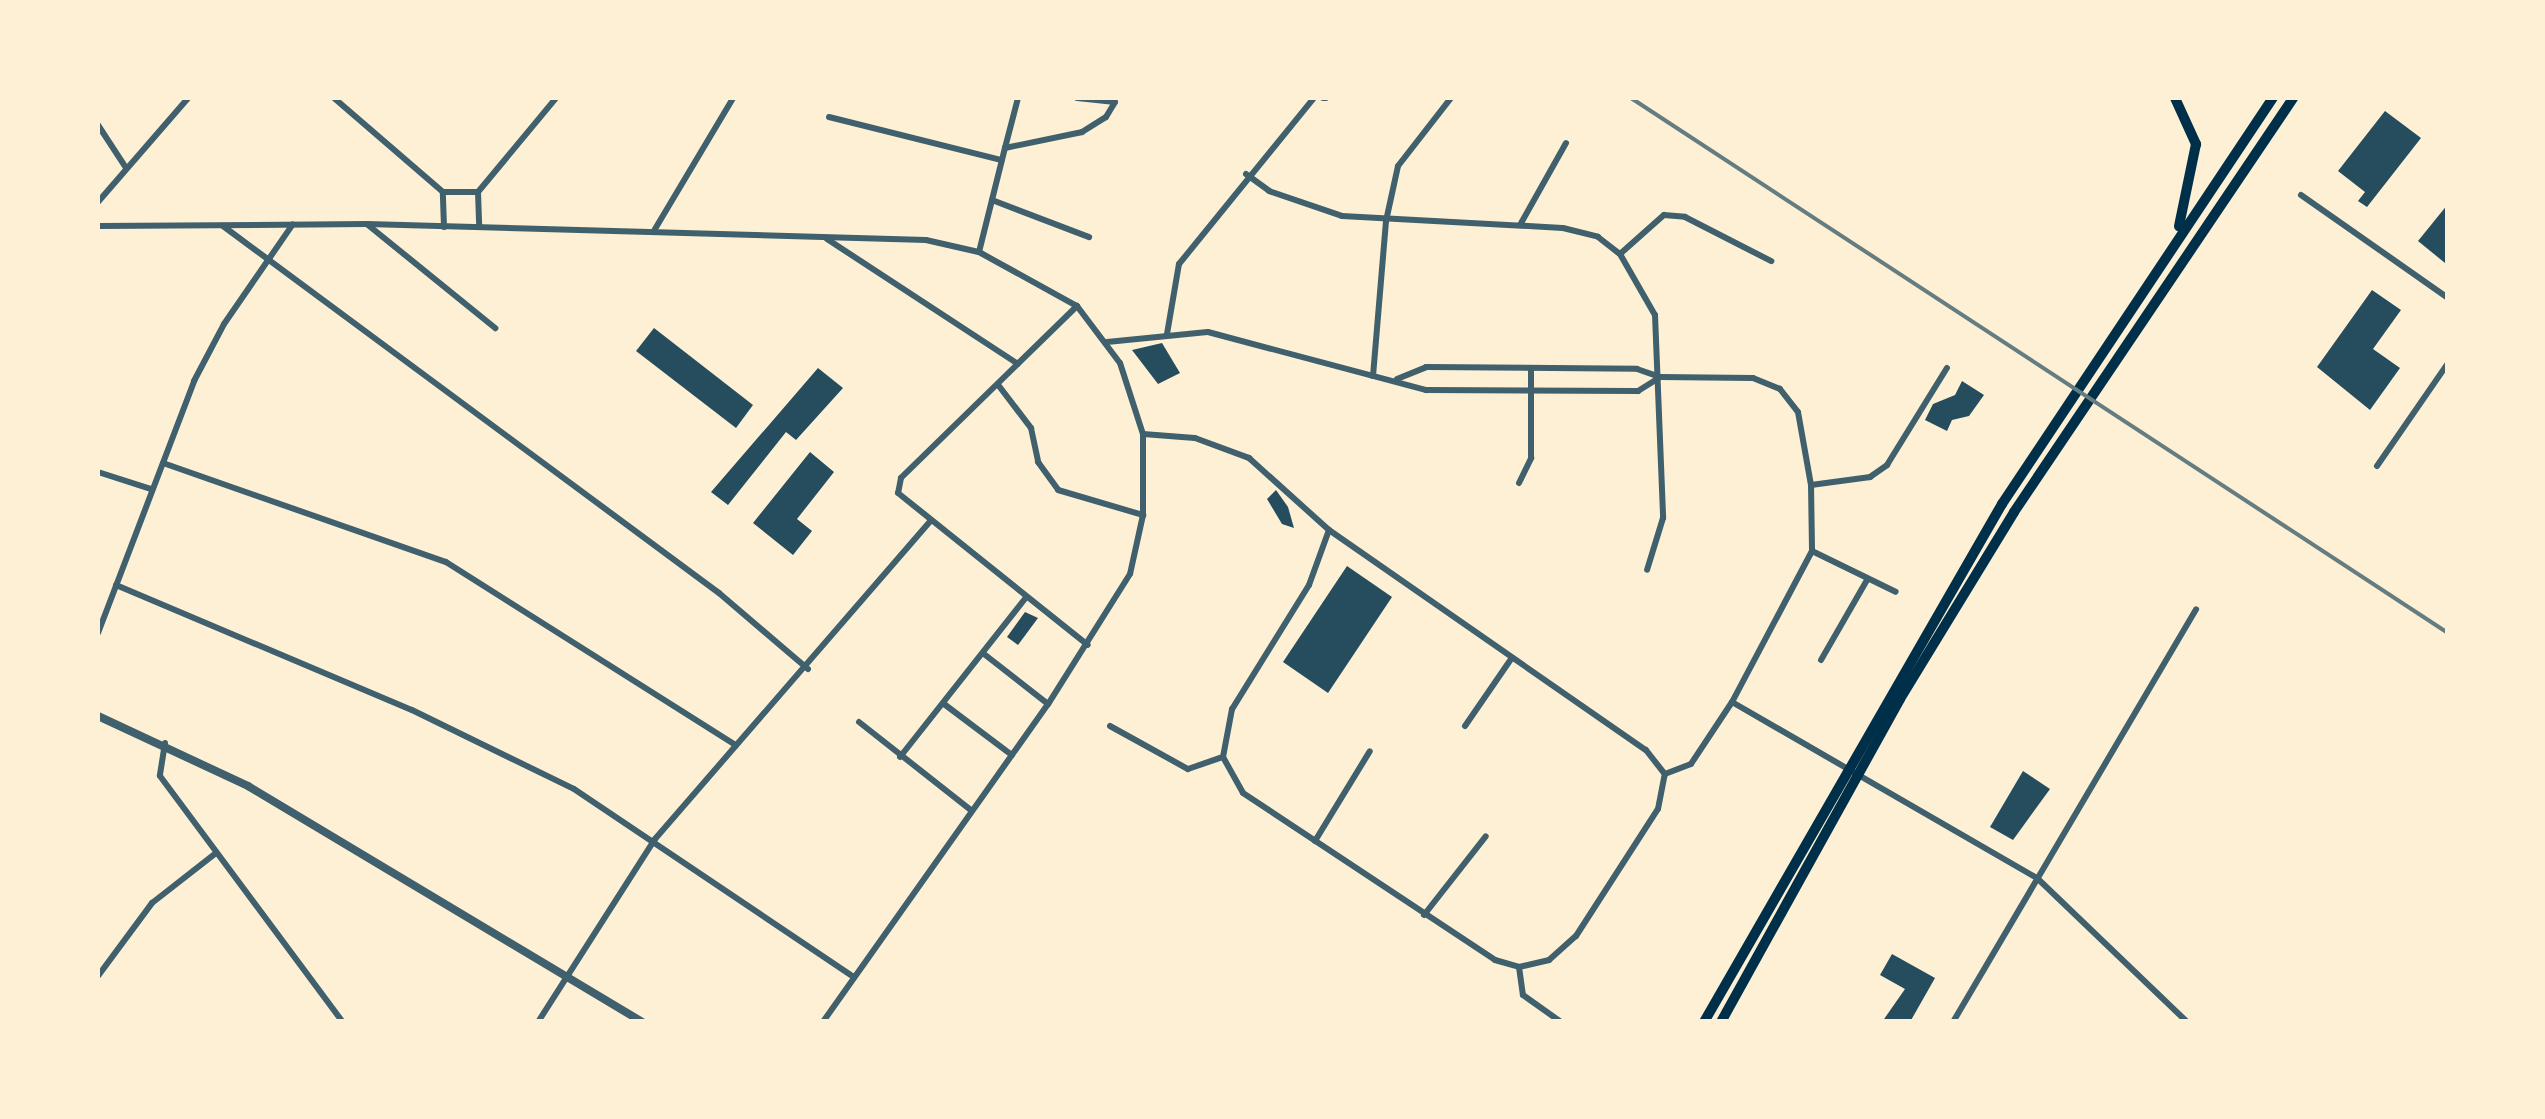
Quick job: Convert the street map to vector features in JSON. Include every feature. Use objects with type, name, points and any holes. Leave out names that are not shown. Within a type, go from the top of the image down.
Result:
[{"type":"highway","points":[[2174,241],[2196,166],[2190,126],[2175,98]]},
{"type":"highway","points":[[1704,1022],[1889,690],[2174,241],[2273,98]]},
{"type":"highway","points":[[1721,1022],[1882,732],[2014,512],[2293,98]]},
{"type":"street","points":[[98,202],[188,98]]},
{"type":"street","points":[[334,98],[443,192],[478,192]]},
{"type":"street","points":[[479,227],[478,192],[556,98]]},
{"type":"street","points":[[655,229],[733,98]]},
{"type":"street","points":[[979,252],[1018,98]]},
{"type":"street","points":[[1077,98],[1117,100]]},
{"type":"street","points":[[1167,334],[1178,264],[1246,174],[1314,98]]},
{"type":"street","points":[[1373,376],[1386,221],[1398,166],[1451,98]]},
{"type":"street","points":[[1006,148],[1082,132],[1106,117],[1117,100]]},
{"type":"street","points":[[829,117],[1002,160]]},
{"type":"street","points":[[98,125],[126,168]]},
{"type":"street","points":[[1520,224],[1566,144]]},
{"type":"street","points":[[1246,174],[1303,204],[1386,221],[1520,224],[1598,237],[1620,254],[1655,315],[1663,518],[1647,570]]},
{"type":"street","points":[[443,192],[444,227]]},
{"type":"street","points":[[2301,196],[2448,298]]},
{"type":"street","points":[[992,200],[1089,237]]},
{"type":"street","points":[[1620,254],[1664,215],[1685,217],[1772,261]]},
{"type":"street","points":[[98,633],[201,366],[294,223]]},
{"type":"street","points":[[367,224],[495,328]]},
{"type":"street","points":[[98,226],[367,224],[655,229],[926,240],[979,252],[1077,306],[1107,342],[1143,434],[1143,515],[1130,574],[1048,704],[822,1022]]},
{"type":"street","points":[[222,225],[718,594],[808,669]]},
{"type":"street","points":[[824,237],[1018,364]]},
{"type":"street","points":[[1077,306],[999,386],[900,478],[898,493],[1025,599],[1088,645]]},
{"type":"street","points":[[1107,342],[1167,334],[1245,338],[1373,376],[1397,378],[1426,390],[1638,391],[1660,378]]},
{"type":"street","points":[[2378,466],[2448,363]]},
{"type":"street","points":[[1397,378],[1426,368],[1637,369],[1660,378],[1753,378],[1780,389],[1798,412],[1811,485],[1812,551],[1732,702],[1691,764],[1665,774]]},
{"type":"street","points":[[1519,484],[1531,458],[1532,368]]},
{"type":"street","points":[[1811,485],[1870,477],[1887,465],[1947,368]]},
{"type":"street","points":[[999,386],[1031,428],[1038,462],[1058,490],[1143,515]]},
{"type":"street","points":[[1143,434],[1195,438],[1249,458],[1329,530],[1646,750],[1665,774],[1658,809],[1576,936],[1548,960],[1519,967],[1495,960],[1244,793],[1223,757],[1232,708],[1308,585],[1329,530]]},
{"type":"street","points":[[164,463],[446,562],[673,700],[736,746]]},
{"type":"street","points":[[98,472],[151,489]]},
{"type":"street","points":[[538,1022],[655,839],[808,669],[930,522]]},
{"type":"street","points":[[1812,551],[1896,592]]},
{"type":"street","points":[[1821,660],[1867,580]]},
{"type":"street","points":[[116,585],[412,710],[574,789],[655,839],[854,977]]},
{"type":"street","points":[[900,757],[1025,599]]},
{"type":"street","points":[[1953,1022],[2196,609]]},
{"type":"street","points":[[984,654],[1048,704]]},
{"type":"street","points":[[1465,726],[1511,659]]},
{"type":"street","points":[[1732,702],[1811,743],[2036,878],[2187,1022]]},
{"type":"street","points":[[944,704],[1012,755]]},
{"type":"street","points":[[98,716],[165,743],[642,1022]]},
{"type":"street","points":[[859,722],[971,810]]},
{"type":"street","points":[[1110,726],[1188,769],[1223,757]]},
{"type":"street","points":[[165,743],[160,776],[343,1022]]},
{"type":"street","points":[[1315,841],[1370,752]]},
{"type":"street","points":[[1424,915],[1486,836]]},
{"type":"street","points":[[98,976],[152,903],[216,854]]},
{"type":"street","points":[[1519,967],[1523,996],[1561,1022]]},
{"type":"building","points":[[2385,111],[2421,138],[2367,207],[2358,201],[2365,192],[2338,171]]},
{"type":"building","points":[[2448,204],[2448,260],[2445,263],[2418,241]]},
{"type":"building","points":[[2372,290],[2401,310],[2373,349],[2400,368],[2370,410],[2317,367]]},
{"type":"building","points":[[654,328],[753,405],[736,428],[636,351]]},
{"type":"building","points":[[1162,343],[1180,373],[1158,384],[1132,350]]},
{"type":"building","points":[[818,368],[843,388],[796,440],[786,432],[728,505],[711,492]]},
{"type":"building","points":[[1962,381],[1984,395],[1969,416],[1952,420],[1947,431],[1925,420],[1933,404],[1955,395]]},
{"type":"building","points":[[810,452],[834,472],[797,519],[812,531],[793,555],[753,523]]},
{"type":"building","points":[[1276,490],[1288,507],[1294,528],[1282,524],[1267,499]]},
{"type":"building","points":[[1347,566],[1392,597],[1328,693],[1283,662]]},
{"type":"building","points":[[1025,612],[1038,618],[1018,645],[1007,637]]},
{"type":"building","points":[[2023,771],[2050,789],[2013,840],[1990,827]]},
{"type":"building","points":[[1892,954],[1935,978],[1910,1022],[1882,1022],[1905,989],[1880,975]]},
{"type":"railway","points":[[1631,98],[2448,633]]}]
